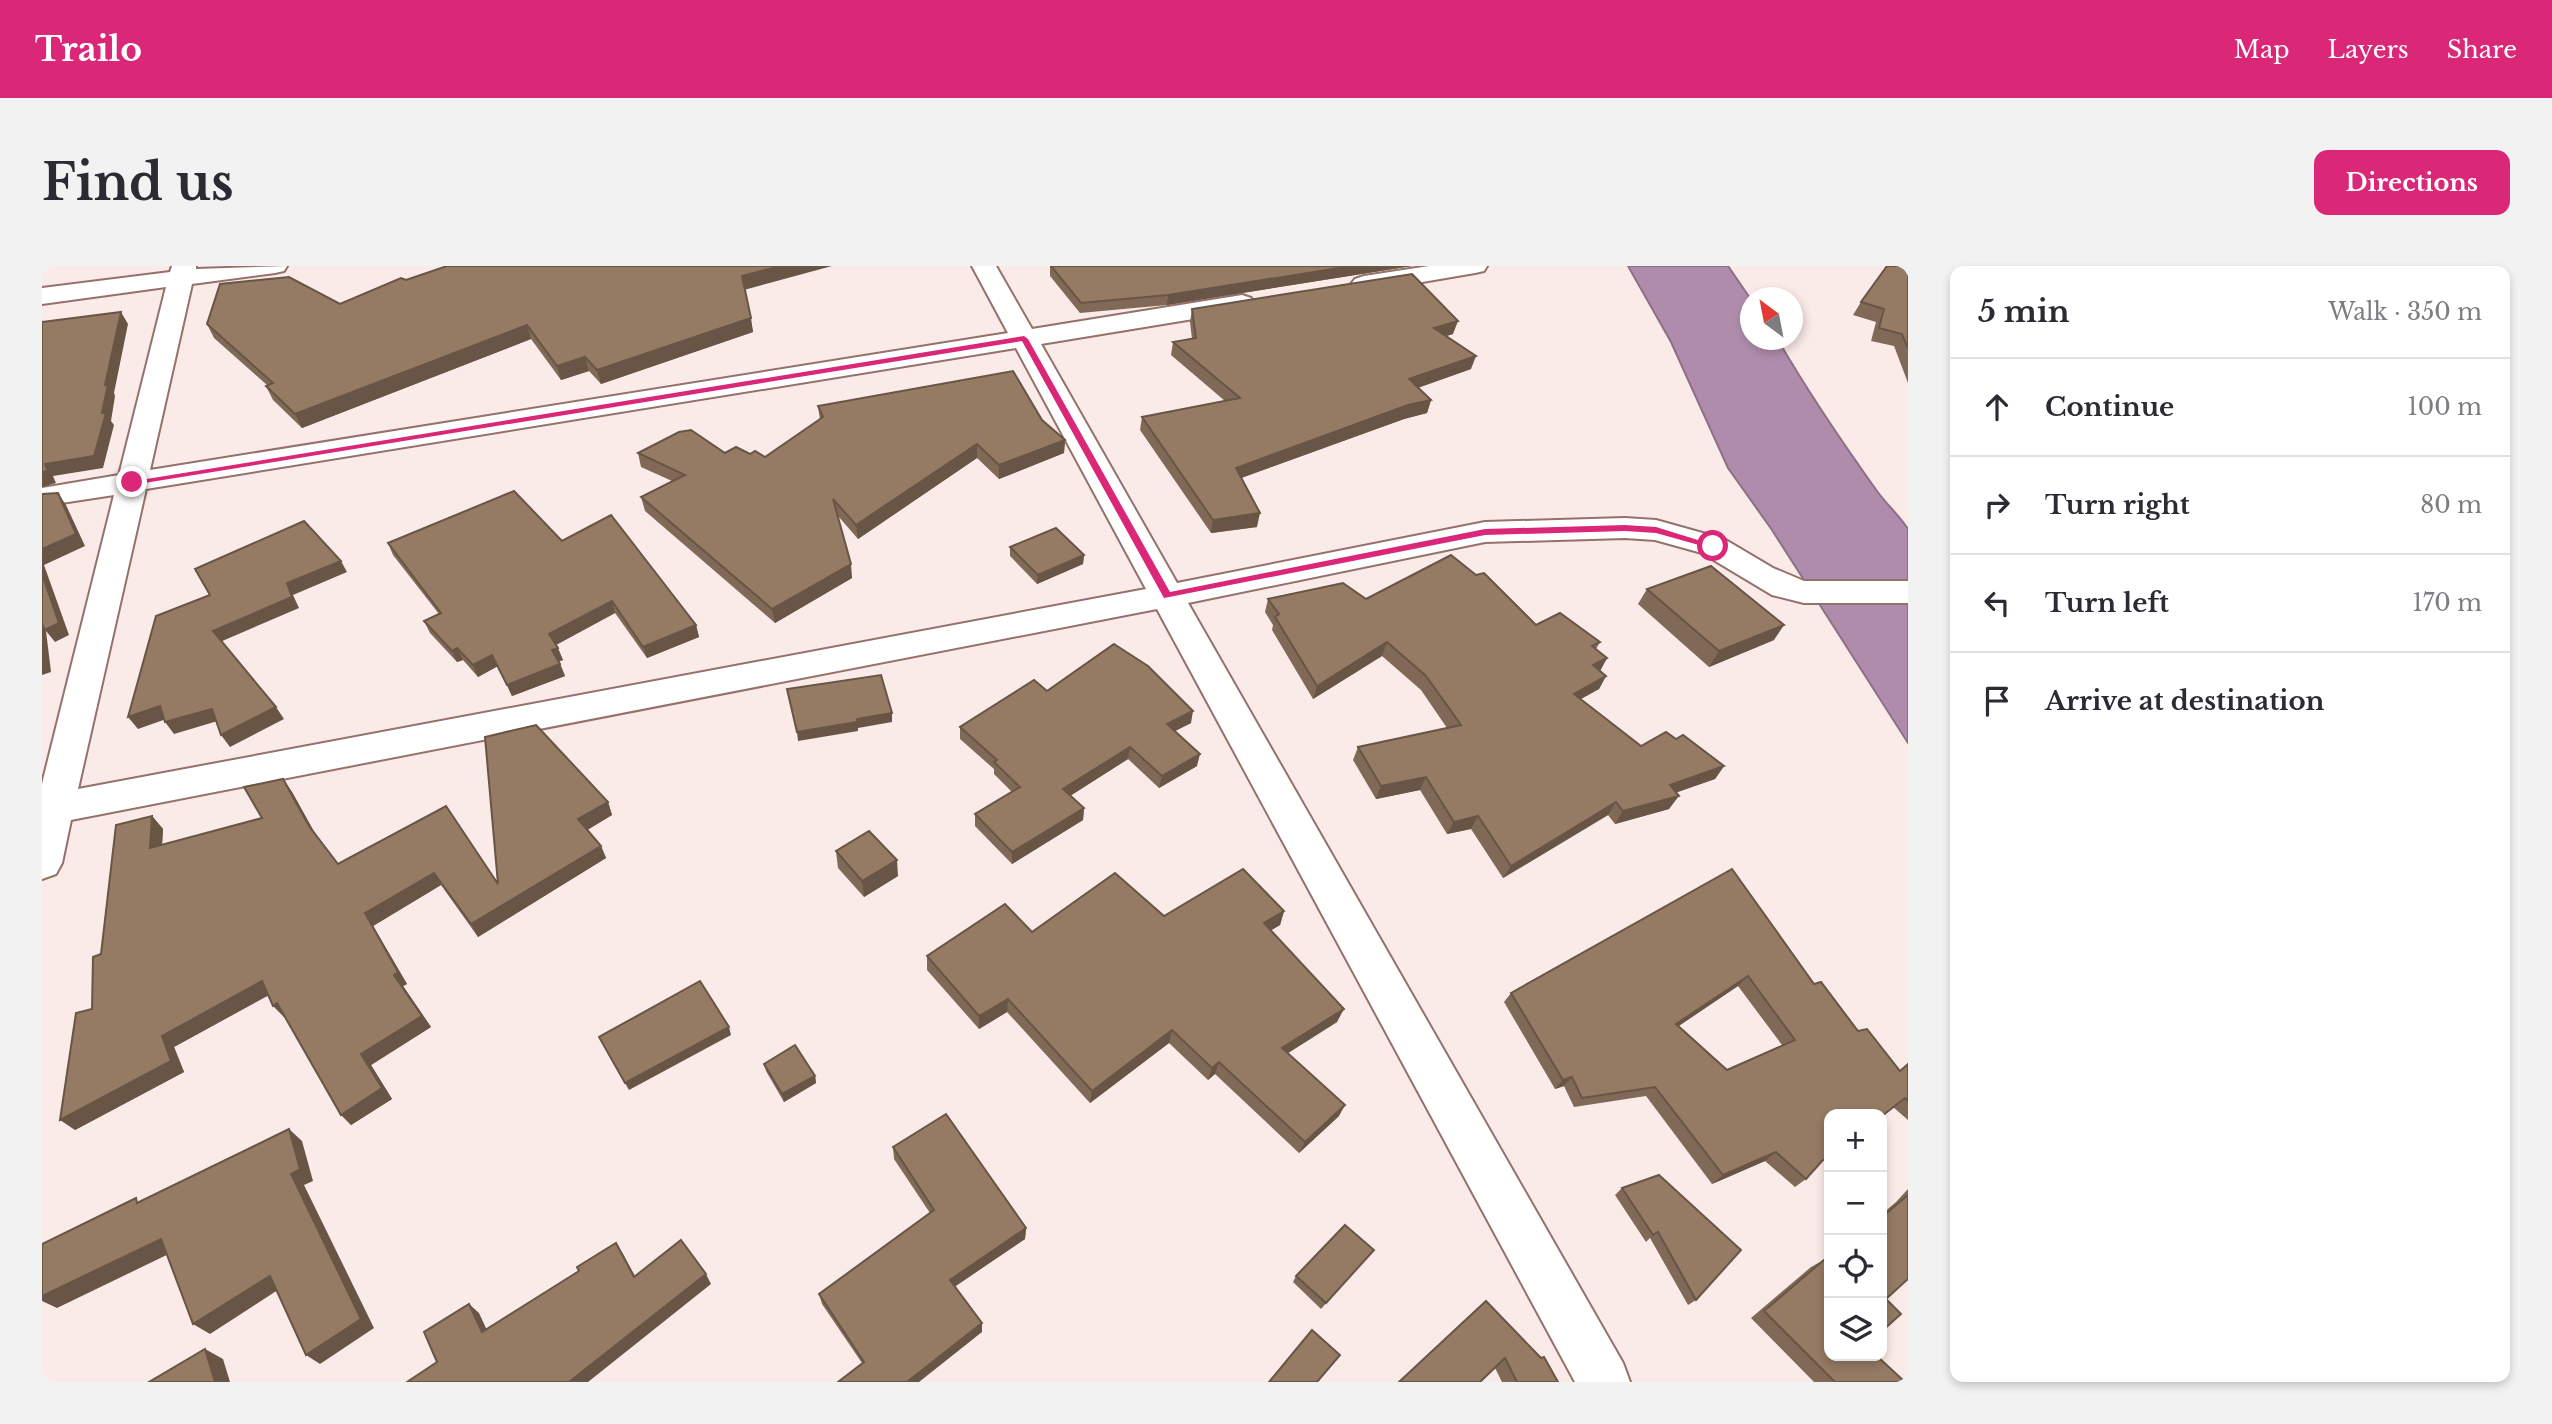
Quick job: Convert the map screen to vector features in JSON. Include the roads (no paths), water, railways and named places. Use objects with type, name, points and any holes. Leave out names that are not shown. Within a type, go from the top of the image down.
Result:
[{"type":"street","points":[[42,296],[183,272],[275,266]]},
{"type":"street","points":[[984,266],[1604,1382]]},
{"type":"street","points":[[1338,288],[1475,266]]},
{"type":"street","points":[[42,863],[49,810],[183,272]]},
{"type":"street","points":[[42,497],[1270,299]]},
{"type":"street","points":[[49,810],[1167,596],[1485,532],[1625,528],[1656,530],[1713,546],[1762,576],[1804,593],[1908,592]]}]
